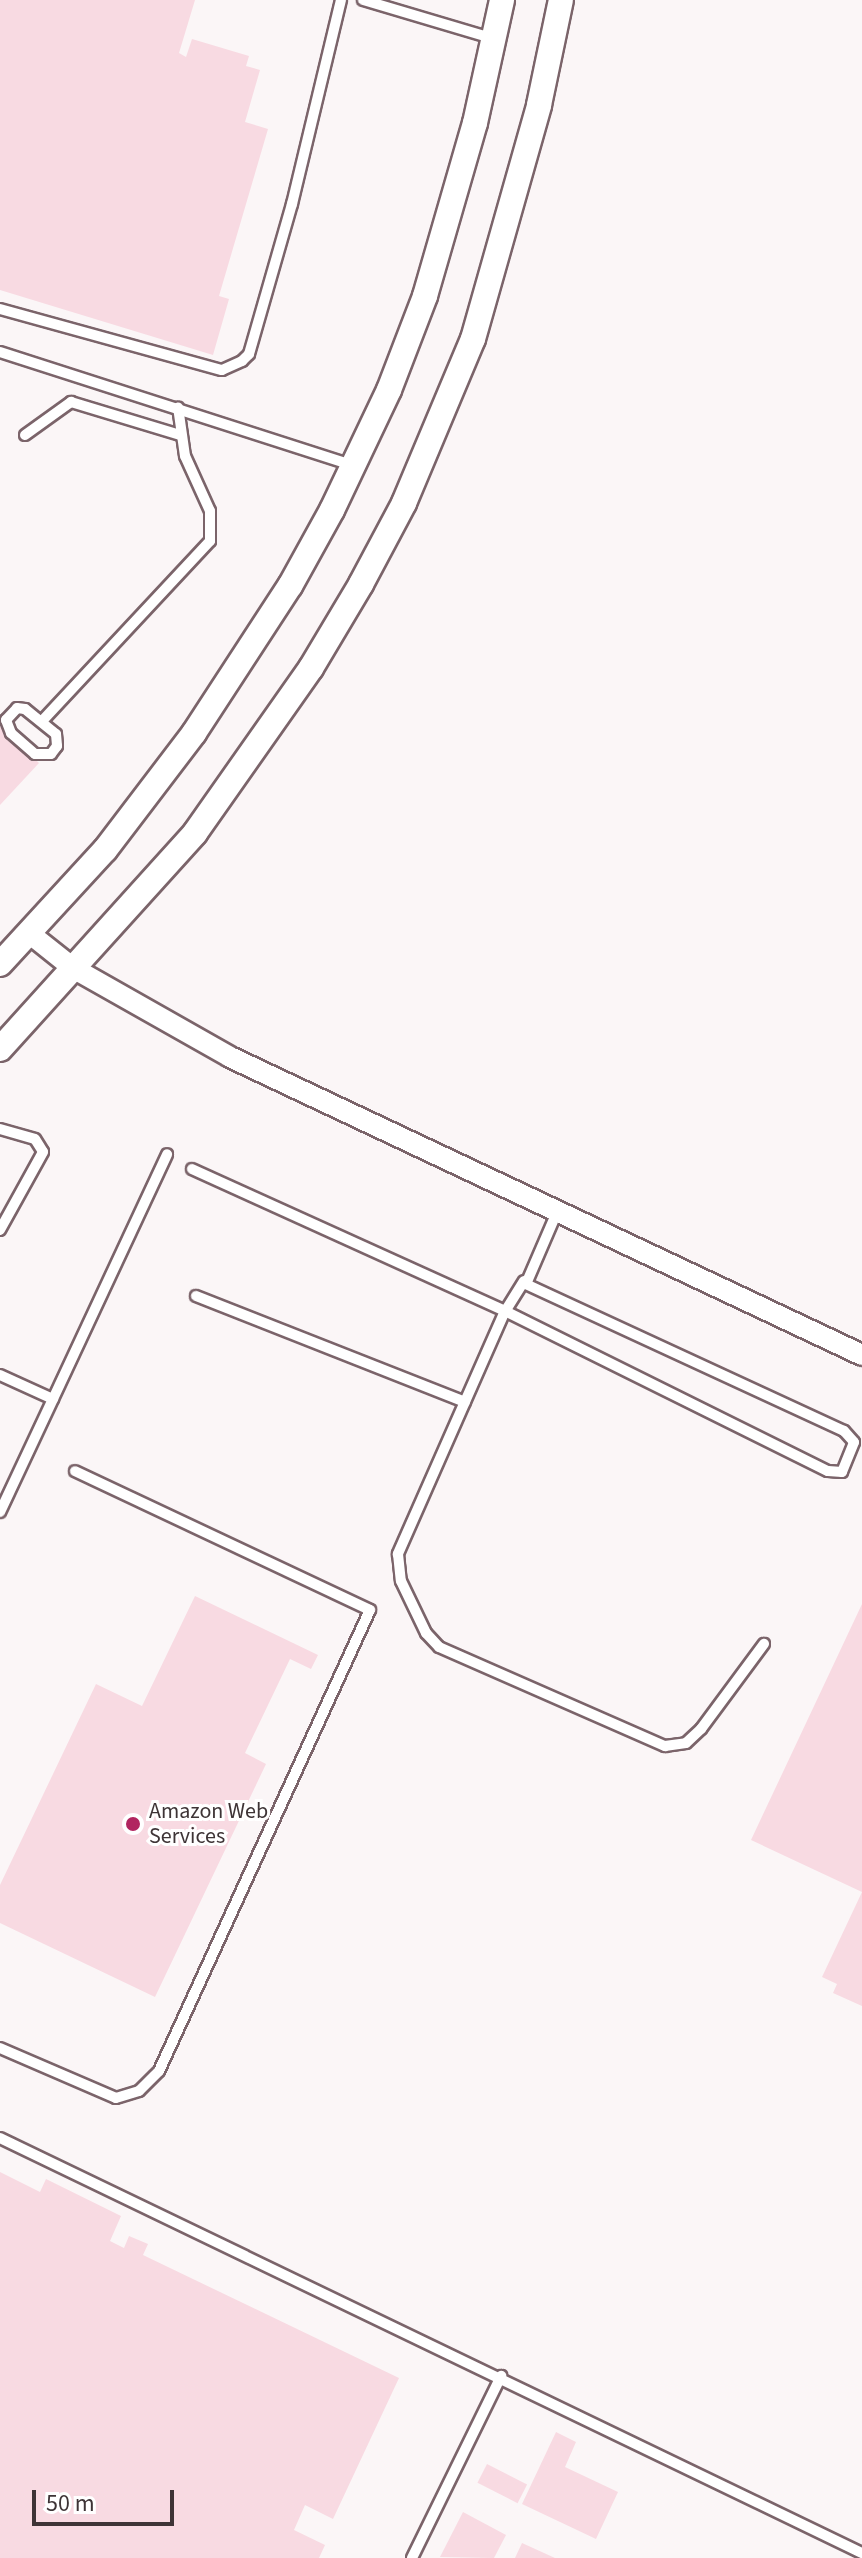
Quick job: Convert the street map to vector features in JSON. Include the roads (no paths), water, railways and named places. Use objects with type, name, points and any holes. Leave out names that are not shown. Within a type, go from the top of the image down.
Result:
[{"type":"street","points":[[0,1049],[195,833],[235,782],[311,668],[404,503],[489,290],[539,105],[561,0]]},
{"type":"street","points":[[0,964],[105,850],[221,694],[290,586],[355,466],[437,259],[475,123],[498,3]]},
{"type":"street","points":[[29,933],[73,968],[230,1057],[862,1355]]},
{"type":"lane","points":[[0,309],[222,370],[242,361],[292,204],[341,0]]},
{"type":"lane","points":[[363,0],[491,38]]},
{"type":"lane","points":[[0,352],[355,466]]},
{"type":"lane","points":[[25,435],[71,402],[180,435]]},
{"type":"lane","points":[[43,720],[210,541],[210,511],[194,484],[180,435],[178,407]]},
{"type":"lane","points":[[21,708],[43,720],[58,742],[42,758],[11,733],[6,720],[21,708]]},
{"type":"lane","points":[[0,1129],[35,1139],[43,1152],[0,1230]]},
{"type":"lane","points":[[0,1512],[167,1154]]},
{"type":"lane","points":[[192,1169],[505,1311],[828,1471],[842,1472],[854,1442],[844,1431],[524,1281]]},
{"type":"lane","points":[[557,1212],[524,1281],[505,1311],[398,1554],[401,1581],[415,1616],[439,1647],[665,1746],[686,1743],[701,1729],[764,1644]]},
{"type":"lane","points":[[196,1296],[465,1402]]},
{"type":"lane","points":[[0,1375],[53,1399]]},
{"type":"lane","points":[[0,2048],[116,2098],[139,2091],[159,2071],[370,1610],[75,1471]]},
{"type":"lane","points":[[0,2138],[501,2376],[862,2553]]},
{"type":"lane","points":[[412,2558],[501,2376]]},
{"type":"place","name":"Amazon Web Services","points":[[133,1824]]}]
